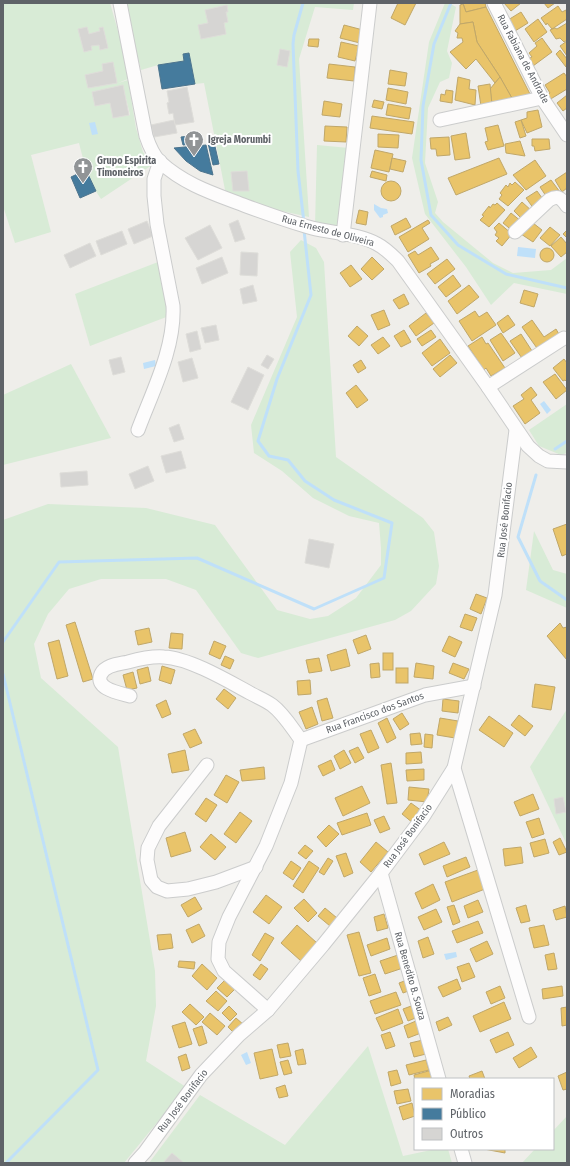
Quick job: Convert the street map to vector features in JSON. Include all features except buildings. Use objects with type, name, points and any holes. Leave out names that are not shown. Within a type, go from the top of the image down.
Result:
[{"type":"street","name":"Rua Ernesto de Oliveira","points":[[120,3],[146,136],[153,153],[160,161],[189,183],[202,189],[297,223],[361,238],[376,243],[386,249],[398,261],[528,446],[539,456],[548,461],[567,462]]},
{"type":"street","points":[[343,235],[370,3]]},
{"type":"street","name":"Rua Fabiana de Andrade","points":[[494,3],[542,98],[567,135]]},
{"type":"street","points":[[440,120],[542,98]]},
{"type":"street","points":[[138,430],[165,356],[171,334],[173,315],[173,306],[157,224],[154,196],[154,179],[160,161]]},
{"type":"street","points":[[514,232],[554,197],[559,197],[567,206]]},
{"type":"street","points":[[488,387],[564,338]]},
{"type":"street","name":"Rua José Bonifacio","points":[[135,1163],[145,1152],[201,1074],[239,1035],[268,1010],[381,873],[423,817],[454,768],[496,595],[516,430]]},
{"type":"street","points":[[130,696],[112,691],[102,686],[100,680],[101,673],[106,668],[146,658],[165,657],[190,663],[229,681],[271,705],[284,717],[301,740],[291,783],[266,846],[229,917],[219,942],[218,959],[224,971],[268,1010]]},
{"type":"street","name":"Rua Francisco dos Santos","points":[[301,740],[425,695],[474,686]]},
{"type":"street","points":[[207,765],[159,826],[148,848],[147,860],[150,880],[158,887],[167,891],[188,889],[216,882],[256,867]]},
{"type":"street","points":[[454,768],[529,1017]]},
{"type":"street","name":"Rua Benedito B. Souza","points":[[381,873],[439,1078]]},
{"type":"street","points":[[461,1150],[465,1163]]},
{"type":"green space","points":[[3,3],[110,3],[122,45],[128,79],[118,83],[128,80],[136,128],[143,152],[152,165],[101,199],[90,179],[79,143],[31,155],[51,232],[15,243],[3,206]],"holes":[[[103,27],[108,48],[100,50],[99,45],[91,46],[92,50],[84,52],[78,29],[89,34],[100,31],[99,28]],[[113,62],[117,83],[88,88],[85,75],[103,71],[102,64]],[[123,86],[130,115],[113,118],[110,103],[95,106],[92,92]]]},
{"type":"green space","points":[[124,3],[354,3],[353,10],[315,7],[299,59],[309,217],[268,208],[226,195],[204,83],[195,84],[189,53],[183,54],[184,61],[158,65],[141,70]]},
{"type":"green space","points":[[445,3],[449,3],[456,7],[447,51],[452,63],[449,78],[440,82],[428,108],[425,163],[438,202],[435,213],[443,222],[493,263],[513,273],[551,270],[567,258],[567,294],[514,283],[491,305],[466,267],[425,214],[412,158],[429,42]]},
{"type":"green space","points":[[317,145],[349,148],[341,231],[315,226]]},
{"type":"green space","points":[[301,240],[316,248],[324,262],[336,457],[423,518],[434,532],[439,566],[436,584],[411,611],[395,620],[258,658],[241,653],[196,590],[166,579],[101,579],[69,589],[48,614],[34,644],[41,678],[118,747],[155,971],[156,1006],[146,1061],[186,1087],[124,1163],[3,1163],[3,520],[48,504],[146,508],[215,525],[277,610],[310,619],[328,616],[356,598],[381,565],[379,523],[349,516],[313,498],[282,471],[254,453],[251,425],[297,317],[290,252]]},
{"type":"green space","points":[[158,262],[169,316],[90,346],[75,294]]},
{"type":"green space","points":[[71,364],[111,438],[3,465],[3,395]]},
{"type":"green space","points":[[567,404],[567,453],[561,455],[539,446],[529,430]]},
{"type":"green space","points":[[534,531],[553,570],[567,574],[567,608],[526,590]]},
{"type":"green space","points":[[567,709],[567,845],[530,767]]},
{"type":"green space","points":[[368,1046],[403,1156],[431,1150],[448,1150],[452,1163],[149,1163],[200,1095],[285,1145]]},
{"type":"green space","points":[[567,1116],[567,1163],[522,1163],[534,1150],[554,1150],[554,1130]]},
{"type":"water","points":[[95,122],[98,134],[92,135],[89,123]]},
{"type":"water","points":[[374,204],[381,208],[387,209],[388,213],[380,218],[374,210]]},
{"type":"water","points":[[518,247],[536,249],[535,258],[517,256]]},
{"type":"water","points":[[155,360],[156,366],[144,369],[143,363]]},
{"type":"water","points":[[544,401],[551,410],[547,414],[540,404]]},
{"type":"water","points":[[456,952],[457,957],[446,960],[444,954]]},
{"type":"water","points":[[247,1052],[251,1063],[246,1065],[241,1055]]},
{"type":"waterway","points":[[303,3],[293,44],[298,171],[304,223]]},
{"type":"waterway","points":[[451,3],[434,44],[423,106],[421,160],[431,215],[458,245],[506,274],[567,288]]},
{"type":"waterway","points":[[3,642],[59,562],[197,558],[314,609],[384,578],[392,523],[334,500],[305,481],[288,460],[269,456],[258,441],[277,379],[311,295],[304,230]]},
{"type":"waterway","points":[[555,449],[567,441]]},
{"type":"waterway","points":[[536,475],[518,537],[540,581],[567,600]]},
{"type":"waterway","points":[[3,674],[98,1070],[6,1163]]},
{"type":"place","name":"Igreja Morumbi","points":[[194,157]]},
{"type":"place","name":"Grupo Espirita Timoneiros","points":[[83,184]]}]
